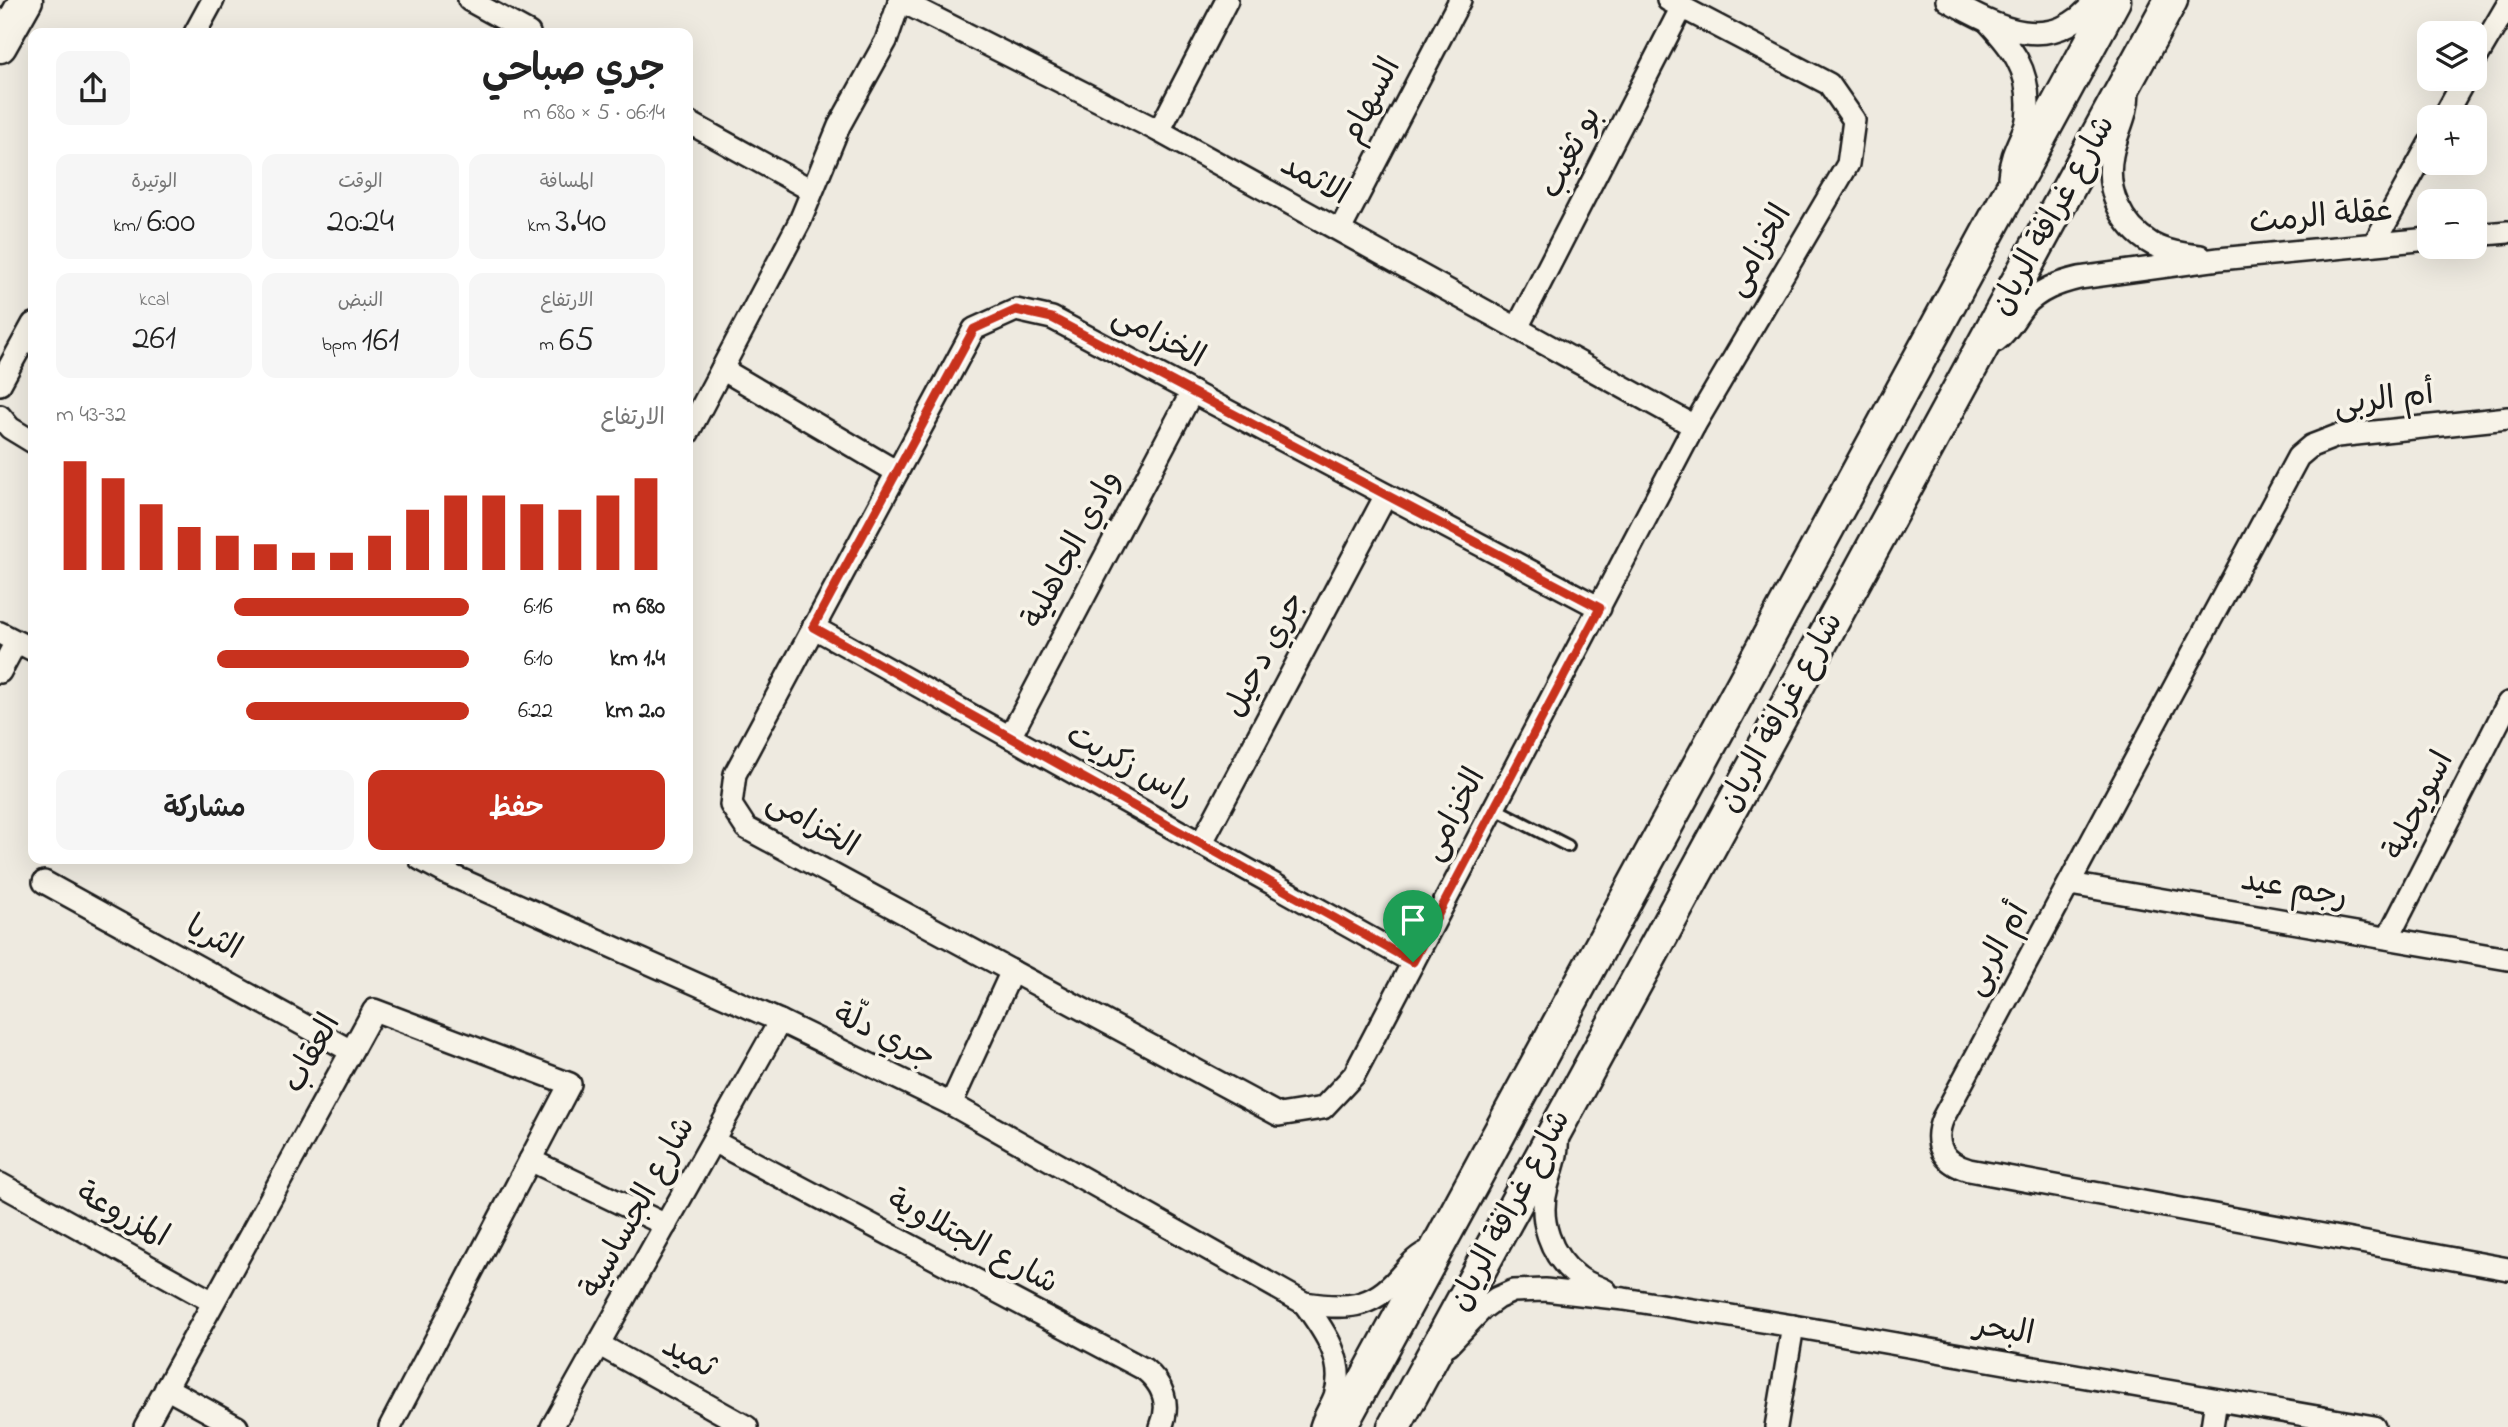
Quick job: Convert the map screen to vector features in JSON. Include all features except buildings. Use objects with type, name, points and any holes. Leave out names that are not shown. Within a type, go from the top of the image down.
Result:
[{"type":"main road","points":[[0,46],[26,0]]},
{"type":"main road","name":"شارع غرافة الريان","points":[[1340,1427],[2114,0]]},
{"type":"main road","name":"شارع غرافة الريان","points":[[1394,1427],[2171,0]]},
{"type":"street","points":[[198,28],[213,0]]},
{"type":"street","points":[[469,0],[520,28]]},
{"type":"street","points":[[693,424],[800,221],[839,126],[886,41],[900,0]]},
{"type":"street","name":"الاثمد","points":[[900,0],[1159,131],[1694,426]]},
{"type":"street","points":[[1159,131],[1227,0]]},
{"type":"street","name":"السهام","points":[[1340,230],[1460,0]]},
{"type":"street","points":[[1947,0],[1989,23],[2017,32],[2038,33],[2055,30],[2080,18],[2096,0]]},
{"type":"street","name":"بو ثغيب","points":[[1517,328],[1675,4]]},
{"type":"street","name":"الخزامى","points":[[1600,608],[1052,318],[1016,310],[974,329],[735,774],[731,806],[746,828],[1279,1115],[1323,1108],[1354,1075],[1600,608],[1694,426],[1848,164],[1854,120],[1829,84],[1675,4]]},
{"type":"street","points":[[2498,37],[2508,4]]},
{"type":"street","points":[[1989,23],[2012,48],[2020,61],[2028,85],[2025,128],[2010,163],[2011,190]]},
{"type":"street","name":"عقلة الرمث","points":[[2128,81],[2125,118],[2111,163],[2113,192],[2118,207],[2125,220],[2153,245],[2171,252],[2219,259]]},
{"type":"street","points":[[693,125],[811,190]]},
{"type":"street","points":[[2374,244],[2417,166]]},
{"type":"street","points":[[2487,234],[2508,232]]},
{"type":"street","name":"عقلة الرمث","points":[[1982,348],[2003,335],[2025,306],[2041,292],[2058,283],[2104,274],[2177,267],[2219,259],[2417,240]]},
{"type":"street","points":[[0,384],[28,333]]},
{"type":"street","points":[[722,369],[897,472]]},
{"type":"street","name":"وادي الجاهلية","points":[[1010,737],[1192,392]]},
{"type":"street","points":[[0,416],[10,428],[28,439]]},
{"type":"street","name":"أم الربى","points":[[2508,418],[2337,436],[2311,446],[2298,457],[1942,1118],[1937,1140],[1948,1161],[1969,1170],[2508,1269]]},
{"type":"street","name":"جري دحيل","points":[[1201,844],[1386,495]]},
{"type":"street","name":"راس زكريت","points":[[813,627],[1413,962]]},
{"type":"street","points":[[0,672],[17,641]]},
{"type":"street","name":"اسويحلية","points":[[2388,938],[2508,703]]},
{"type":"street","name":"جري دلّة","points":[[452,867],[951,1104],[1304,1303],[1343,1307],[1368,1302],[1389,1290],[1414,1260],[1437,1248]]},
{"type":"street","name":"الثريا","points":[[44,882],[351,1051]]},
{"type":"street","name":"رجم عيد","points":[[2070,884],[2508,959]]},
{"type":"street","points":[[951,1104],[1012,971]]},
{"type":"street","name":"العقاب","points":[[145,1427],[374,1010],[570,1084],[390,1427]]},
{"type":"street","name":"شارع الجساسية","points":[[552,1427],[780,1021]]},
{"type":"street","name":"البحر","points":[[1556,1128],[1557,1157],[1544,1201],[1548,1236],[1567,1268],[1579,1278],[1624,1299]]},
{"type":"street","name":"شارع الجتلاوية","points":[[713,1141],[1144,1369],[1158,1382],[1166,1400],[1161,1427]]},
{"type":"street","points":[[530,1160],[666,1225]]},
{"type":"street","name":"المزروعة","points":[[0,1184],[213,1302]]},
{"type":"street","name":"البحر","points":[[1436,1350],[1449,1344],[1482,1309],[1497,1298],[1513,1291],[1545,1290],[1624,1299],[1793,1326],[2374,1427]]},
{"type":"street","name":"جري دلّة","points":[[1304,1303],[1325,1331],[1335,1356],[1336,1391],[1321,1427]]},
{"type":"street","points":[[1776,1427],[1793,1326]]},
{"type":"street","name":"ثميد","points":[[598,1344],[747,1427]]},
{"type":"street","points":[[166,1388],[237,1427]]},
{"type":"street","points":[[2212,1427],[2216,1400]]},
{"type":"lane","points":[[1494,808],[1568,846]]},
{"type":"route","points":[[1016,310],[1052,318],[1600,608],[1413,962],[813,627],[974,329],[1016,310]]}]
